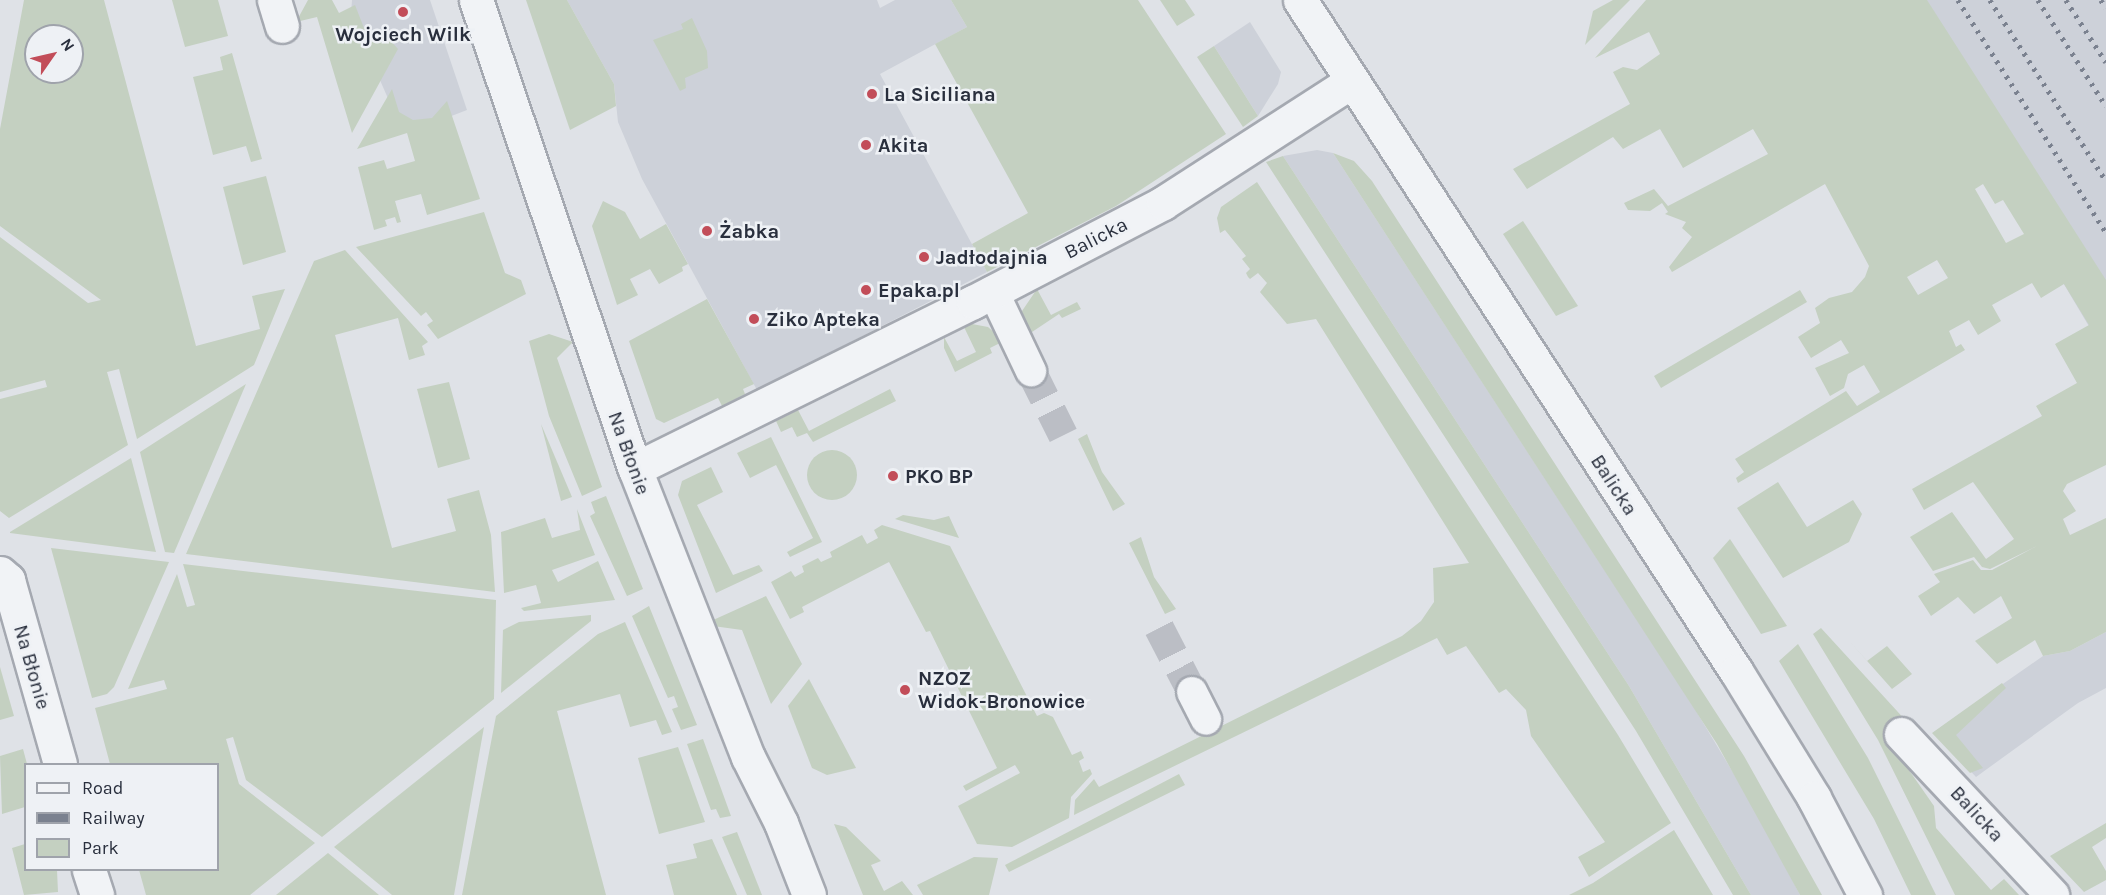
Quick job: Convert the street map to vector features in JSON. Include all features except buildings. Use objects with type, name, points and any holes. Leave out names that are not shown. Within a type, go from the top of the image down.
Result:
[{"type":"street","name":"Na Błonie","points":[[476,0],[635,469],[748,758],[781,823],[809,895]]},
{"type":"street","name":"Balicka","points":[[1300,0],[1742,681],[1814,798],[1865,895]]},
{"type":"street","name":"Balicka","points":[[635,469],[993,291],[1163,203],[1352,81]]},
{"type":"street","points":[[993,291],[1031,371]]},
{"type":"street","name":"Na Błonie","points":[[0,573],[8,580],[59,763]]},
{"type":"street","points":[[1192,692],[1206,720]]},
{"type":"street","name":"Balicka","points":[[1901,734],[2052,895]]},
{"type":"street","points":[[89,871],[97,895]]},
{"type":"shaded area","points":[[352,0],[430,0],[467,110],[415,130],[397,119],[351,14]]},
{"type":"shaded area","points":[[567,0],[877,0],[880,8],[895,0],[951,0],[967,27],[880,74],[987,272],[757,390],[642,179],[618,122],[614,84]]},
{"type":"shaded area","points":[[1892,0],[2106,0],[2106,355],[1958,106]]},
{"type":"shaded area","points":[[1250,22],[1281,72],[1278,84],[1258,116],[1214,46]]},
{"type":"shaded area","points":[[1317,150],[1333,153],[1693,706],[1758,814],[1800,895],[1751,895],[1629,686],[1283,156]]},
{"type":"shaded area","points":[[2106,632],[2106,688],[2078,703],[1976,777],[1934,732],[2043,656],[2070,651]]},
{"type":"green space","points":[[24,0],[104,0],[196,346],[260,329],[252,296],[285,289],[254,365],[137,439],[119,369],[107,372],[128,445],[9,518],[0,511],[0,399],[47,387],[45,380],[0,392],[0,237],[88,303],[101,300],[0,226],[0,129]]},
{"type":"green space","points":[[172,0],[218,0],[228,36],[185,47]]},
{"type":"green space","points":[[308,0],[332,0],[339,13],[355,5],[364,28],[388,38],[398,49],[352,133],[317,17],[296,22]]},
{"type":"green space","points":[[526,0],[567,0],[614,84],[616,106],[570,130]]},
{"type":"green space","points":[[951,0],[1138,0],[1226,134],[1116,206],[987,272],[972,244],[1028,213],[935,44],[967,27]]},
{"type":"green space","points":[[1160,0],[1185,0],[1195,15],[1177,26]]},
{"type":"green space","points":[[1613,0],[1630,0],[1585,45],[1593,11]]},
{"type":"green space","points":[[1646,0],[1927,0],[2106,280],[2106,465],[2067,484],[2063,491],[2076,511],[2063,519],[2070,535],[2106,518],[2106,632],[2070,651],[2043,656],[2035,640],[1997,664],[1975,641],[2012,618],[2001,596],[1974,614],[1958,597],[1931,616],[1918,596],[1940,582],[1934,574],[1973,560],[1981,570],[1992,570],[2037,546],[1990,569],[1982,567],[1974,557],[1933,571],[1910,537],[1952,512],[1986,559],[2014,539],[1973,482],[1924,510],[1912,489],[2042,416],[2036,406],[2077,383],[2055,344],[2089,325],[2064,284],[2041,298],[2032,283],[1992,305],[2001,321],[1978,335],[1969,320],[1949,331],[1956,347],[1961,344],[1965,350],[1738,483],[1736,478],[1744,472],[1735,459],[1846,391],[1857,406],[1880,392],[1864,365],[1848,374],[1844,388],[1830,396],[1815,368],[1849,353],[1841,340],[1811,358],[1798,337],[1820,323],[1815,308],[1829,298],[1852,292],[1865,277],[1869,266],[1825,184],[1672,272],[1669,267],[1692,237],[1682,228],[1686,222],[1665,214],[1668,212],[1662,203],[1650,211],[1628,210],[1624,203],[1654,189],[1668,206],[1768,154],[1753,129],[1683,168],[1660,129],[1623,149],[1613,137],[1527,189],[1513,169],[1630,104],[1613,72],[1623,67],[1637,70],[1660,54],[1649,32],[1595,58]],"holes":[[[1983,184],[1995,204],[2003,200],[2024,234],[2006,243],[1975,189]],[[1937,260],[1948,278],[1918,295],[1907,277]]]},
{"type":"green space","points":[[692,18],[707,51],[708,68],[685,78],[686,88],[680,91],[653,40],[683,29],[681,24]]},
{"type":"green space","points":[[1214,46],[1258,116],[1243,127],[1197,57]]},
{"type":"green space","points":[[232,53],[262,159],[251,162],[246,146],[213,155],[193,77],[223,70],[220,57]]},
{"type":"green space","points":[[392,89],[399,112],[413,120],[432,118],[447,101],[480,199],[427,215],[421,194],[395,201],[401,222],[397,223],[395,217],[385,220],[387,226],[374,230],[358,167],[384,160],[387,169],[415,161],[407,133],[357,149]]},
{"type":"green space","points":[[1333,153],[1354,161],[1372,181],[1744,756],[1822,895],[1800,895],[1717,744]]},
{"type":"green space","points":[[1283,156],[1629,686],[1751,895],[1733,895],[1636,731],[1266,162]]},
{"type":"green space","points":[[266,176],[286,252],[243,265],[223,187]]},
{"type":"green space","points":[[1257,182],[1618,735],[1671,823],[1589,877],[1578,857],[1605,842],[1531,736],[1526,710],[1506,689],[1499,693],[1466,646],[1447,655],[1437,638],[1074,815],[1075,800],[1094,779],[1099,787],[1402,636],[1421,621],[1434,602],[1433,568],[1469,563],[1316,319],[1287,324],[1260,292],[1267,283],[1258,273],[1250,279],[1248,277],[1246,273],[1250,269],[1242,259],[1246,256],[1225,230],[1220,233],[1217,218],[1221,207]]},
{"type":"green space","points":[[603,201],[625,212],[640,239],[666,224],[688,264],[682,267],[683,271],[659,284],[650,269],[630,279],[638,295],[617,305],[592,226]]},
{"type":"green space","points":[[484,212],[505,273],[521,280],[526,294],[438,339],[427,325],[433,321],[426,312],[421,316],[356,247]]},
{"type":"green space","points":[[1523,221],[1578,306],[1556,316],[1503,234]]},
{"type":"green space","points":[[345,250],[428,342],[422,346],[425,355],[409,360],[398,318],[335,335],[392,548],[456,531],[447,499],[479,490],[491,535],[495,592],[186,554],[314,261]]},
{"type":"green space","points":[[1037,289],[1051,315],[1077,302],[1081,309],[1062,318],[1059,314],[1026,336],[1022,311]]},
{"type":"green space","points":[[1800,290],[1807,302],[1661,388],[1654,376]]},
{"type":"green space","points":[[707,299],[754,384],[743,389],[745,394],[722,406],[718,398],[664,423],[656,419],[629,341]]},
{"type":"green space","points":[[972,324],[988,327],[1004,341],[990,348],[992,353],[955,372],[944,348],[944,337],[957,361],[976,352],[964,327]]},
{"type":"green space","points":[[549,334],[573,342],[557,358],[602,487],[582,496],[549,416],[529,341]]},
{"type":"green space","points":[[449,382],[470,459],[438,468],[417,389]]},
{"type":"green space","points":[[246,384],[174,553],[165,552],[140,452]]},
{"type":"green space","points":[[890,389],[896,401],[813,442],[807,433],[797,437],[792,427],[781,432],[776,421],[798,410],[809,431]]},
{"type":"green space","points":[[541,424],[572,497],[561,501]]},
{"type":"green space","points":[[1087,434],[1102,472],[1125,504],[1113,511],[1078,439]]},
{"type":"green space","points":[[771,437],[822,542],[790,557],[787,552],[813,538],[776,465],[750,478],[737,453]]},
{"type":"green space","points":[[827,450],[837,450],[850,457],[857,470],[857,480],[850,493],[837,500],[827,500],[818,496],[811,489],[807,480],[807,470],[811,461],[818,454]]},
{"type":"green space","points":[[131,458],[156,552],[10,533],[10,532]]},
{"type":"green space","points":[[711,467],[723,492],[697,505],[733,575],[759,565],[763,571],[716,593],[678,495],[682,481]]},
{"type":"green space","points":[[1778,482],[1807,527],[1853,500],[1862,514],[1849,542],[1783,578],[1737,508]]},
{"type":"green space","points":[[606,496],[643,589],[627,596],[590,516],[595,513],[591,502]]},
{"type":"green space","points":[[577,509],[595,555],[552,570],[558,582],[598,561],[615,600],[524,611],[521,608],[541,603],[536,585],[504,593],[501,532],[545,518],[552,538],[580,530]]},
{"type":"green space","points":[[903,515],[934,520],[949,516],[959,538],[895,519]]},
{"type":"green space","points":[[882,525],[950,546],[1037,716],[1044,713],[1053,717],[1072,755],[1081,751],[1084,758],[1079,761],[1083,772],[1090,769],[1092,774],[1071,797],[1069,818],[1012,847],[977,844],[958,806],[1020,773],[1015,765],[966,791],[963,786],[997,768],[930,631],[926,632],[889,562],[802,607],[804,612],[790,619],[771,582],[791,571],[795,577],[804,572],[802,566],[818,558],[821,562],[832,557],[830,552],[862,535],[867,544],[878,538],[874,530]]},
{"type":"green space","points":[[1141,537],[1154,577],[1176,609],[1165,614],[1129,543]]},
{"type":"green space","points":[[1730,539],[1787,626],[1761,634],[1713,558]]},
{"type":"green space","points":[[51,548],[169,562],[114,687],[107,694],[92,698]]},
{"type":"green space","points":[[183,564],[496,600],[494,699],[322,837],[246,780],[233,737],[226,739],[239,784],[315,843],[250,895],[146,895],[139,871],[219,871],[219,763],[110,763],[95,708],[167,689],[164,680],[128,689],[177,574],[187,607],[195,605]]},
{"type":"green space","points":[[766,596],[802,664],[771,704],[742,630],[713,626],[711,621]]},
{"type":"green space","points":[[649,606],[697,725],[681,730],[672,709],[678,707],[674,696],[668,698],[632,616]]},
{"type":"green space","points":[[591,615],[591,621],[501,693],[503,630],[519,622]]},
{"type":"green space","points":[[625,622],[672,732],[662,735],[656,720],[630,727],[620,694],[557,711],[606,895],[462,895],[496,716],[598,634]]},
{"type":"green space","points":[[1821,628],[1908,723],[1888,740],[1934,806],[1936,828],[1991,890],[2004,879],[2019,895],[1955,895],[1878,740],[1813,634]]},
{"type":"green space","points":[[1798,644],[1868,758],[1936,895],[1911,895],[1874,819],[1779,661]]},
{"type":"green space","points":[[1887,646],[1912,674],[1892,689],[1867,661]]},
{"type":"green space","points":[[0,667],[14,716],[0,720]]},
{"type":"green space","points":[[809,679],[856,768],[827,775],[812,768],[788,706]]},
{"type":"green space","points":[[2002,683],[2006,688],[1956,735],[1983,768],[1970,773],[1932,733]]},
{"type":"green space","points":[[484,727],[454,895],[392,895],[334,847]]},
{"type":"green space","points":[[703,739],[731,816],[720,818],[716,809],[711,810],[687,744]]},
{"type":"green space","points":[[678,747],[705,822],[659,834],[638,758]]},
{"type":"green space","points":[[23,749],[27,763],[24,763],[24,807],[2,814],[0,756]]},
{"type":"green space","points":[[1179,774],[1185,785],[1009,872],[1005,865]]},
{"type":"green space","points":[[2106,823],[2106,838],[2092,847],[2106,871],[2106,880],[2084,892],[2050,856]]},
{"type":"green space","points":[[834,824],[846,827],[881,861],[871,865],[884,891],[902,881],[913,895],[863,895]]},
{"type":"green space","points":[[1674,830],[1713,895],[1569,895],[1593,883]]},
{"type":"green space","points":[[737,832],[762,895],[747,895],[722,837]]},
{"type":"green space","points":[[712,839],[737,895],[674,895],[666,865],[697,858],[693,844]]},
{"type":"green space","points":[[24,844],[24,871],[57,871],[58,892],[24,895],[12,848]]},
{"type":"green space","points":[[328,853],[379,895],[276,895]]},
{"type":"green space","points":[[974,857],[998,858],[989,895],[923,895],[917,885]]},
{"type":"tunnel","points":[[1031,371],[1063,435]]},
{"type":"tunnel","points":[[1159,628],[1192,692]]},
{"type":"railway","points":[[1958,0],[2106,232]]},
{"type":"railway","points":[[1990,0],[2106,181]]},
{"type":"railway","points":[[2038,0],[2106,106]]},
{"type":"railway","points":[[2066,0],[2106,62]]},
{"type":"railway","points":[[2101,0],[2106,8]]},
{"type":"place","name":"Wojciech Wilk","points":[[403,12]]},
{"type":"place","name":"La Siciliana","points":[[872,94]]},
{"type":"place","name":"Akita","points":[[866,145]]},
{"type":"place","name":"Żabka","points":[[707,231]]},
{"type":"place","name":"Jadłodajnia","points":[[924,257]]},
{"type":"place","name":"Epaka.pl","points":[[866,290]]},
{"type":"place","name":"Ziko Apteka","points":[[754,319]]},
{"type":"place","name":"PKO BP","points":[[893,476]]},
{"type":"place","name":"NZOZ Widok-Bronowice","points":[[905,690]]}]
